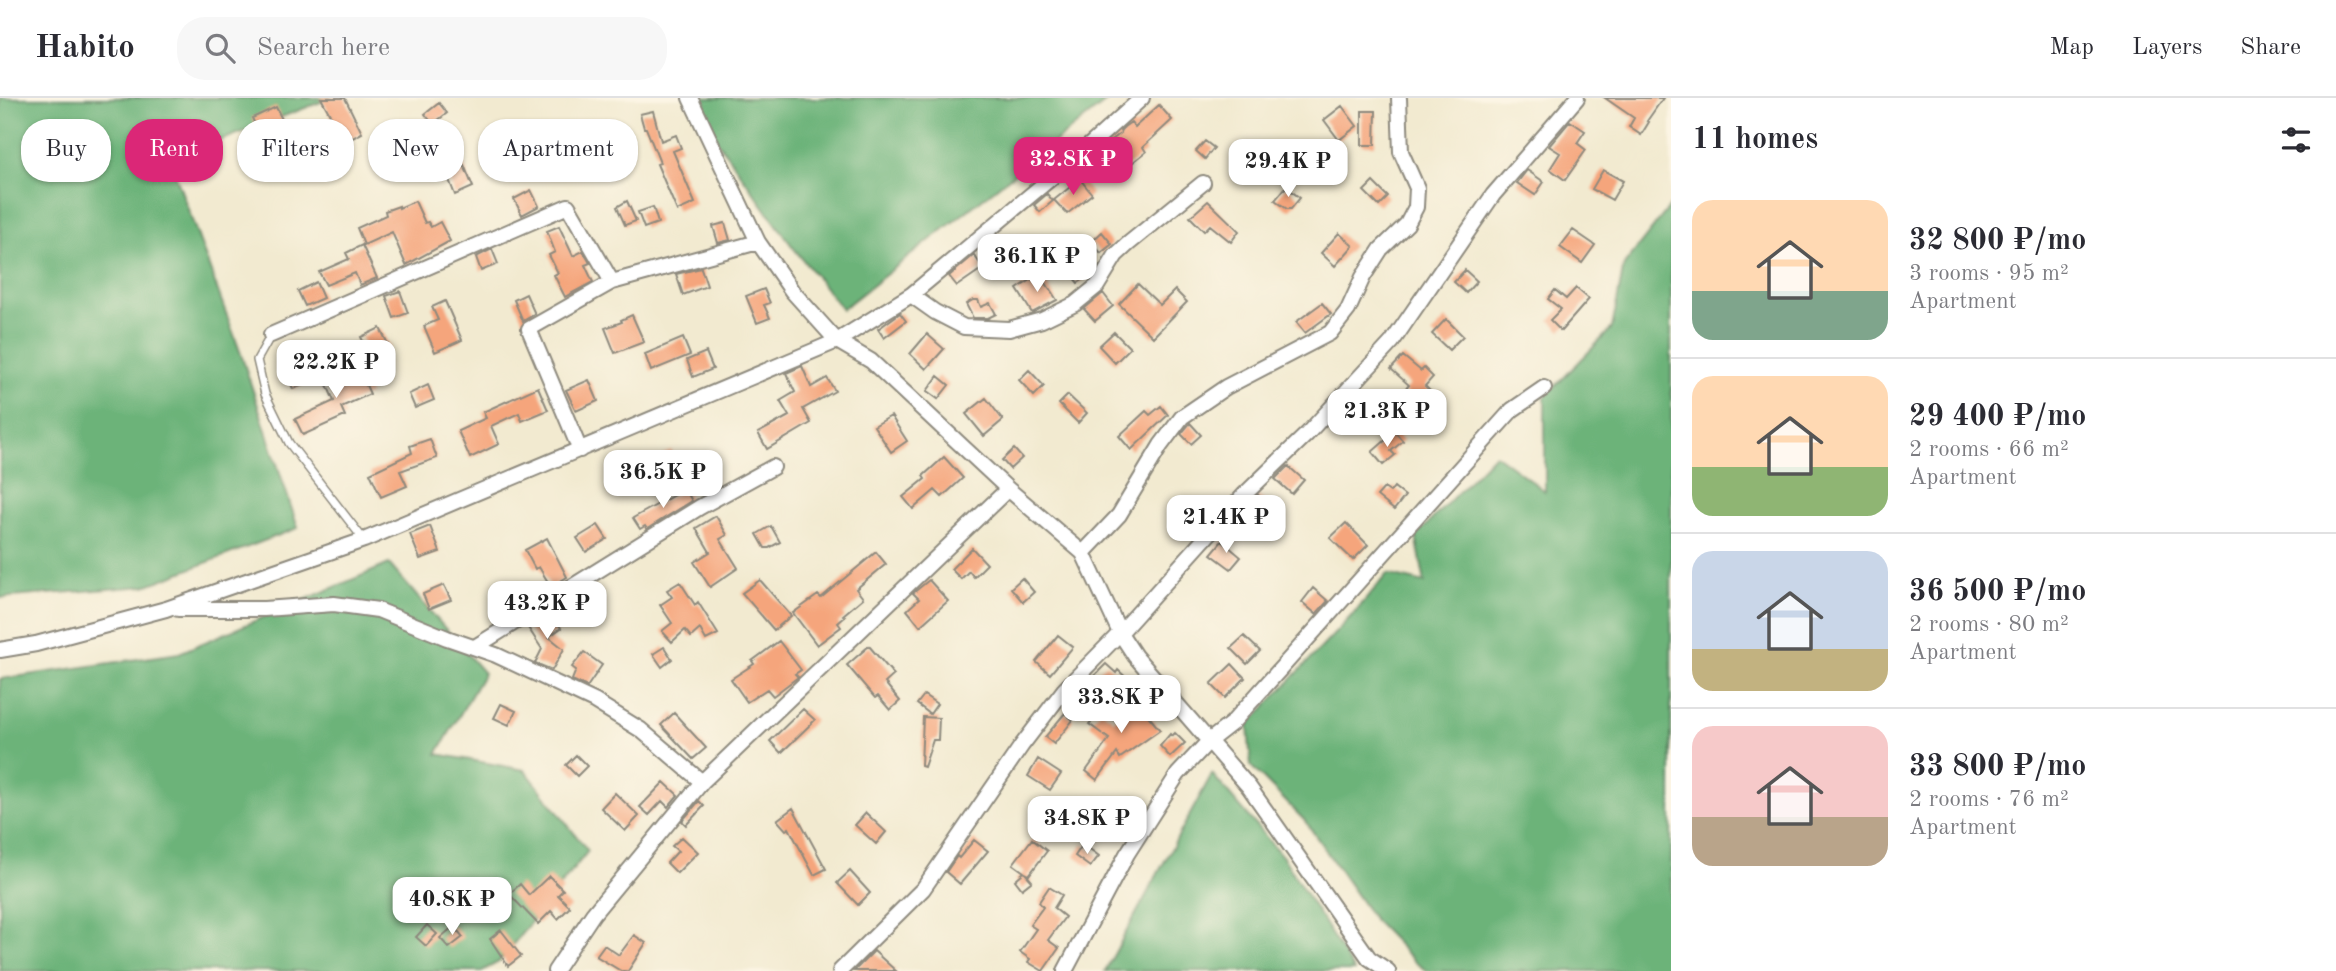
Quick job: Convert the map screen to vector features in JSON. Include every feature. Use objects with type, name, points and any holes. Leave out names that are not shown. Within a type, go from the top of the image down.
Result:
[{"type":"street","points":[[690,98],[758,242],[792,292],[837,341],[871,361],[1008,489],[1083,554],[1120,633],[1135,656],[1249,788],[1369,958],[1388,971]]},
{"type":"street","points":[[0,650],[36,644],[166,609],[364,540],[837,341],[911,295],[1082,153],[1142,98]]},
{"type":"street","points":[[1083,554],[1119,516],[1161,445],[1182,417],[1226,387],[1330,333],[1348,310],[1363,277],[1381,249],[1407,224],[1416,208],[1417,188],[1401,152],[1399,98]]},
{"type":"street","points":[[839,971],[923,890],[1022,745],[1065,690],[1244,495],[1307,434],[1392,342],[1493,195],[1577,98]]},
{"type":"street","points":[[911,295],[935,312],[964,327],[1009,329],[1042,320],[1075,304],[1097,286],[1122,249],[1203,183]]},
{"type":"street","points":[[271,335],[568,206],[612,282]]},
{"type":"street","points":[[580,450],[529,329],[612,282],[758,242]]},
{"type":"street","points":[[1065,971],[1128,854],[1178,774],[1209,741],[1232,723],[1512,410],[1544,388]]},
{"type":"street","points":[[475,648],[700,508],[773,467]]},
{"type":"street","points":[[555,971],[593,914],[702,782],[1008,489]]},
{"type":"street","points":[[166,609],[264,610],[334,604],[378,610],[496,655],[594,702],[641,730],[702,782]]},
{"type":"lane","points":[[271,335],[257,360],[265,394],[289,443],[364,540]]},
{"type":"green space","points":[[0,98],[331,98],[276,119],[237,119],[237,134],[223,140],[223,119],[125,119],[125,182],[178,182],[241,354],[298,528],[145,586],[0,598]]},
{"type":"green space","points":[[698,98],[1111,98],[842,309],[792,246],[702,120]]},
{"type":"green space","points":[[1671,205],[1671,971],[1427,971],[1374,920],[1306,822],[1251,766],[1248,725],[1356,611],[1387,574],[1425,583],[1416,536],[1495,454],[1545,491],[1545,397],[1612,328],[1624,265]]},
{"type":"green space","points":[[389,564],[484,673],[437,754],[525,770],[588,851],[499,962],[482,971],[0,971],[0,679],[179,653]]},
{"type":"green space","points":[[1212,774],[1283,857],[1354,971],[1105,971]]},
{"type":"building","points":[[321,98],[345,98],[362,133],[354,137],[354,119],[332,119]]},
{"type":"building","points":[[1605,98],[1663,98],[1641,135],[1629,127],[1634,118]]},
{"type":"building","points":[[439,103],[447,113],[439,119],[429,119],[425,114]]},
{"type":"building","points":[[1159,105],[1172,120],[1143,147],[1146,152],[1114,177],[1095,153],[1121,133],[1124,127],[1131,122],[1135,127]]},
{"type":"building","points":[[1342,106],[1357,126],[1339,140],[1324,120]]},
{"type":"building","points":[[276,107],[282,119],[252,119]]},
{"type":"building","points":[[653,111],[661,141],[676,135],[681,148],[673,151],[695,203],[677,211],[640,114]]},
{"type":"building","points":[[1362,111],[1376,111],[1375,145],[1362,145]]},
{"type":"building","points":[[1570,121],[1585,131],[1577,143],[1586,150],[1565,180],[1550,169],[1560,153],[1549,146]]},
{"type":"building","points":[[1205,141],[1214,148],[1205,159],[1196,151]]},
{"type":"building","points":[[464,165],[473,187],[455,195],[450,182],[464,182]]},
{"type":"building","points":[[1527,170],[1544,182],[1535,195],[1517,183]]},
{"type":"building","points":[[1603,170],[1623,181],[1612,200],[1592,189]]},
{"type":"building","points":[[1080,179],[1092,194],[1067,214],[1054,200]]},
{"type":"building","points":[[1373,182],[1388,197],[1379,206],[1364,191]]},
{"type":"building","points":[[1286,187],[1300,198],[1291,209],[1275,200]]},
{"type":"building","points":[[531,190],[539,206],[522,215],[514,199]]},
{"type":"building","points":[[1047,194],[1053,201],[1040,212],[1034,205]]},
{"type":"building","points":[[415,201],[425,223],[428,222],[431,227],[440,222],[450,241],[406,265],[392,232],[364,245],[357,228],[386,215],[385,211]]},
{"type":"building","points":[[627,201],[636,221],[625,225],[617,207]]},
{"type":"building","points":[[1208,201],[1239,231],[1231,242],[1210,225],[1204,231],[1190,217]]},
{"type":"building","points":[[653,207],[658,223],[644,228],[638,212]]},
{"type":"building","points":[[725,223],[730,240],[718,243],[713,226]]},
{"type":"building","points":[[559,226],[573,256],[583,251],[590,263],[585,265],[593,282],[565,297],[554,275],[558,273],[549,255],[555,252],[547,231]]},
{"type":"building","points":[[1573,230],[1595,245],[1582,263],[1560,247]]},
{"type":"building","points":[[1102,232],[1112,244],[1101,253],[1091,242]]},
{"type":"building","points":[[1339,233],[1353,246],[1335,266],[1321,253]]},
{"type":"building","points":[[1064,241],[1090,274],[1078,283],[1052,251]]},
{"type":"building","points":[[362,245],[377,278],[360,285],[355,273],[326,285],[319,272],[349,259],[346,253]]},
{"type":"building","points":[[492,249],[498,264],[481,271],[476,257]]},
{"type":"building","points":[[974,255],[983,268],[957,286],[949,276]]},
{"type":"building","points":[[701,268],[707,286],[683,295],[676,274]]},
{"type":"building","points":[[1465,270],[1477,281],[1466,293],[1454,282]]},
{"type":"building","points":[[1040,274],[1057,300],[1032,313],[1017,289]]},
{"type":"building","points":[[316,282],[323,298],[305,306],[298,291]]},
{"type":"building","points":[[1138,284],[1160,305],[1175,290],[1187,302],[1153,337],[1119,304]]},
{"type":"building","points":[[1576,288],[1589,299],[1561,331],[1550,320],[1561,309],[1548,299],[1555,290],[1566,299]]},
{"type":"building","points":[[764,289],[770,303],[764,305],[770,318],[757,323],[746,296]]},
{"type":"building","points":[[400,291],[408,313],[394,318],[386,296]]},
{"type":"building","points":[[1103,293],[1113,306],[1095,321],[1084,309]]},
{"type":"building","points":[[526,294],[535,314],[523,321],[514,300]]},
{"type":"building","points":[[978,300],[981,307],[990,303],[996,314],[988,318],[973,318],[966,304]]},
{"type":"building","points":[[445,301],[462,340],[435,352],[424,326],[438,320],[432,307]]},
{"type":"building","points":[[1322,303],[1331,314],[1305,333],[1296,322]]},
{"type":"building","points":[[900,313],[906,321],[884,338],[878,329]]},
{"type":"building","points":[[632,315],[644,342],[615,353],[605,328]]},
{"type":"building","points":[[1446,319],[1463,336],[1449,350],[1432,334]]},
{"type":"building","points":[[380,328],[390,348],[370,357],[361,337]]},
{"type":"building","points":[[1114,332],[1130,348],[1115,363],[1099,346]]},
{"type":"building","points":[[927,334],[944,349],[926,369],[910,354]]},
{"type":"building","points":[[683,338],[690,355],[651,371],[645,354]]},
{"type":"building","points":[[706,352],[713,369],[693,377],[687,360]]},
{"type":"building","points":[[1403,356],[1421,371],[1424,368],[1433,377],[1425,386],[1445,406],[1437,415],[1432,410],[1428,414],[1404,391],[1409,385],[1391,369]]},
{"type":"building","points":[[357,365],[370,394],[341,407],[345,416],[303,435],[295,419],[334,401],[325,380]]},
{"type":"building","points":[[304,366],[311,382],[293,389],[287,374]]},
{"type":"building","points":[[802,366],[811,387],[827,378],[835,391],[803,409],[811,423],[767,449],[758,433],[789,416],[780,401],[795,392],[786,373]]},
{"type":"building","points":[[1029,370],[1044,386],[1034,396],[1019,380]]},
{"type":"building","points":[[938,376],[949,385],[938,399],[927,391]]},
{"type":"building","points":[[589,380],[598,401],[576,411],[566,390]]},
{"type":"building","points":[[428,385],[434,400],[415,408],[409,394]]},
{"type":"building","points":[[538,387],[548,410],[522,421],[519,413],[491,426],[499,444],[470,458],[458,431],[486,418],[483,412]]},
{"type":"building","points":[[1068,395],[1087,413],[1078,423],[1059,404]]},
{"type":"building","points":[[986,398],[1003,420],[984,436],[966,414]]},
{"type":"building","points":[[1161,406],[1168,415],[1131,450],[1119,436],[1146,411],[1150,415]]},
{"type":"building","points":[[891,416],[907,441],[891,452],[874,426]]},
{"type":"building","points":[[1190,423],[1201,435],[1191,444],[1181,434]]},
{"type":"building","points":[[1395,432],[1403,441],[1391,451],[1395,455],[1383,465],[1372,452]]},
{"type":"building","points":[[430,439],[437,458],[400,471],[407,486],[381,497],[370,473],[412,453],[410,446]]},
{"type":"building","points":[[1014,449],[1022,458],[1010,469],[1002,460]]},
{"type":"building","points":[[671,450],[680,467],[647,486],[638,469]]},
{"type":"building","points":[[944,457],[963,478],[942,497],[935,490],[913,509],[903,497],[925,479],[923,476]]},
{"type":"building","points":[[1288,466],[1304,480],[1292,494],[1275,479]]},
{"type":"building","points":[[703,472],[708,483],[697,488],[691,477]]},
{"type":"building","points":[[1394,487],[1405,496],[1394,510],[1377,496],[1384,488],[1390,492]]},
{"type":"building","points":[[685,489],[692,501],[647,529],[645,526],[640,529],[633,518]]},
{"type":"building","points":[[1258,495],[1275,511],[1263,524],[1253,515],[1240,529],[1232,523]]},
{"type":"building","points":[[716,516],[727,535],[720,539],[738,568],[710,587],[694,562],[710,552],[696,528]]},
{"type":"building","points":[[1346,523],[1368,545],[1353,560],[1330,538]]},
{"type":"building","points":[[598,525],[607,539],[586,552],[577,538]]},
{"type":"building","points":[[430,526],[440,552],[420,559],[410,534]]},
{"type":"building","points":[[771,526],[780,542],[765,548],[757,534]]},
{"type":"building","points":[[547,538],[567,577],[551,587],[539,567],[535,569],[525,550]]},
{"type":"building","points":[[1222,541],[1241,557],[1231,569],[1211,554]]},
{"type":"building","points":[[972,548],[987,564],[974,577],[969,571],[961,579],[951,569]]},
{"type":"building","points":[[876,552],[886,564],[856,589],[863,598],[843,615],[845,617],[838,623],[841,627],[817,645],[793,613],[818,595],[821,598]]},
{"type":"building","points":[[1022,578],[1034,592],[1023,602],[1011,588]]},
{"type":"building","points":[[760,580],[791,616],[774,630],[742,593]]},
{"type":"building","points":[[929,580],[948,601],[920,626],[907,610],[919,599],[913,593]]},
{"type":"building","points":[[680,582],[695,605],[698,602],[718,634],[706,640],[700,629],[691,637],[685,630],[672,642],[662,631],[672,623],[660,605],[672,597],[667,590]]},
{"type":"building","points":[[444,585],[451,600],[429,609],[423,594]]},
{"type":"building","points":[[1313,588],[1328,601],[1316,614],[1302,602]]},
{"type":"building","points":[[550,612],[561,628],[549,637],[564,649],[552,670],[535,663],[542,649],[527,626]]},
{"type":"building","points":[[1058,635],[1073,647],[1050,674],[1036,662]]},
{"type":"building","points":[[1244,636],[1260,651],[1247,664],[1231,648]]},
{"type":"building","points":[[779,641],[801,670],[795,674],[798,677],[773,696],[767,689],[747,702],[731,679],[754,664],[752,661]]},
{"type":"building","points":[[869,646],[894,675],[885,683],[900,701],[890,710],[878,696],[875,698],[847,665]]},
{"type":"building","points":[[664,647],[672,659],[662,667],[653,654]]},
{"type":"building","points":[[584,652],[602,665],[587,687],[572,680],[576,670],[572,667]]},
{"type":"building","points":[[1106,664],[1116,673],[1118,670],[1131,682],[1122,691],[1110,681],[1103,688],[1092,678]]},
{"type":"building","points":[[1232,664],[1245,678],[1225,698],[1211,684]]},
{"type":"building","points":[[924,695],[937,704],[930,714],[917,704]]},
{"type":"building","points":[[1136,701],[1160,730],[1120,758],[1117,753],[1097,780],[1086,771],[1109,739],[1089,724],[1101,710],[1114,720]]},
{"type":"building","points":[[501,704],[516,711],[509,725],[494,718]]},
{"type":"building","points":[[803,709],[815,720],[781,753],[770,741]]},
{"type":"building","points":[[674,713],[706,748],[693,759],[661,725]]},
{"type":"building","points":[[1065,713],[1073,720],[1054,744],[1045,737]]},
{"type":"building","points":[[923,717],[939,718],[938,740],[933,740],[924,767],[921,766]]},
{"type":"building","points":[[1175,733],[1185,743],[1170,757],[1160,746],[1170,734],[1172,736]]},
{"type":"building","points":[[576,755],[587,766],[577,776],[566,765]]},
{"type":"building","points":[[1038,759],[1061,774],[1050,790],[1028,776]]},
{"type":"building","points":[[664,782],[678,795],[668,807],[662,801],[649,815],[640,807]]},
{"type":"building","points":[[615,793],[639,816],[625,831],[601,808]]},
{"type":"building","points":[[699,801],[704,806],[686,825],[682,821]]},
{"type":"building","points":[[793,808],[826,869],[814,875],[789,828],[786,830],[777,820]]},
{"type":"building","points":[[866,813],[886,832],[876,844],[855,825]]},
{"type":"building","points":[[682,837],[698,852],[677,873],[667,863],[678,851],[672,846]]},
{"type":"building","points":[[1032,839],[1047,851],[1029,875],[1025,873],[1032,881],[1022,889],[1015,880],[1024,872],[1013,864]]},
{"type":"building","points":[[974,840],[988,851],[960,884],[946,872],[957,856],[959,858]]},
{"type":"building","points":[[1083,844],[1099,856],[1090,867],[1075,856]]},
{"type":"building","points":[[850,871],[870,893],[858,905],[837,883]]},
{"type":"building","points":[[549,876],[563,890],[558,895],[570,907],[558,919],[551,911],[538,924],[509,894],[520,884],[529,895]]},
{"type":"building","points":[[1049,887],[1062,895],[1054,908],[1065,917],[1048,940],[1059,948],[1043,971],[1028,962],[1030,959],[1020,952],[1036,929],[1030,925],[1043,907],[1039,902]]},
{"type":"building","points":[[464,888],[480,906],[468,917],[452,899]]},
{"type":"building","points":[[427,925],[437,934],[426,946],[416,937]]},
{"type":"building","points":[[454,926],[463,937],[449,948],[440,938]]},
{"type":"building","points":[[501,930],[521,956],[508,966],[490,939]]},
{"type":"building","points":[[634,935],[646,943],[628,971],[621,971],[596,956],[604,945],[619,955]]},
{"type":"building","points":[[874,951],[896,971],[854,971]]}]
